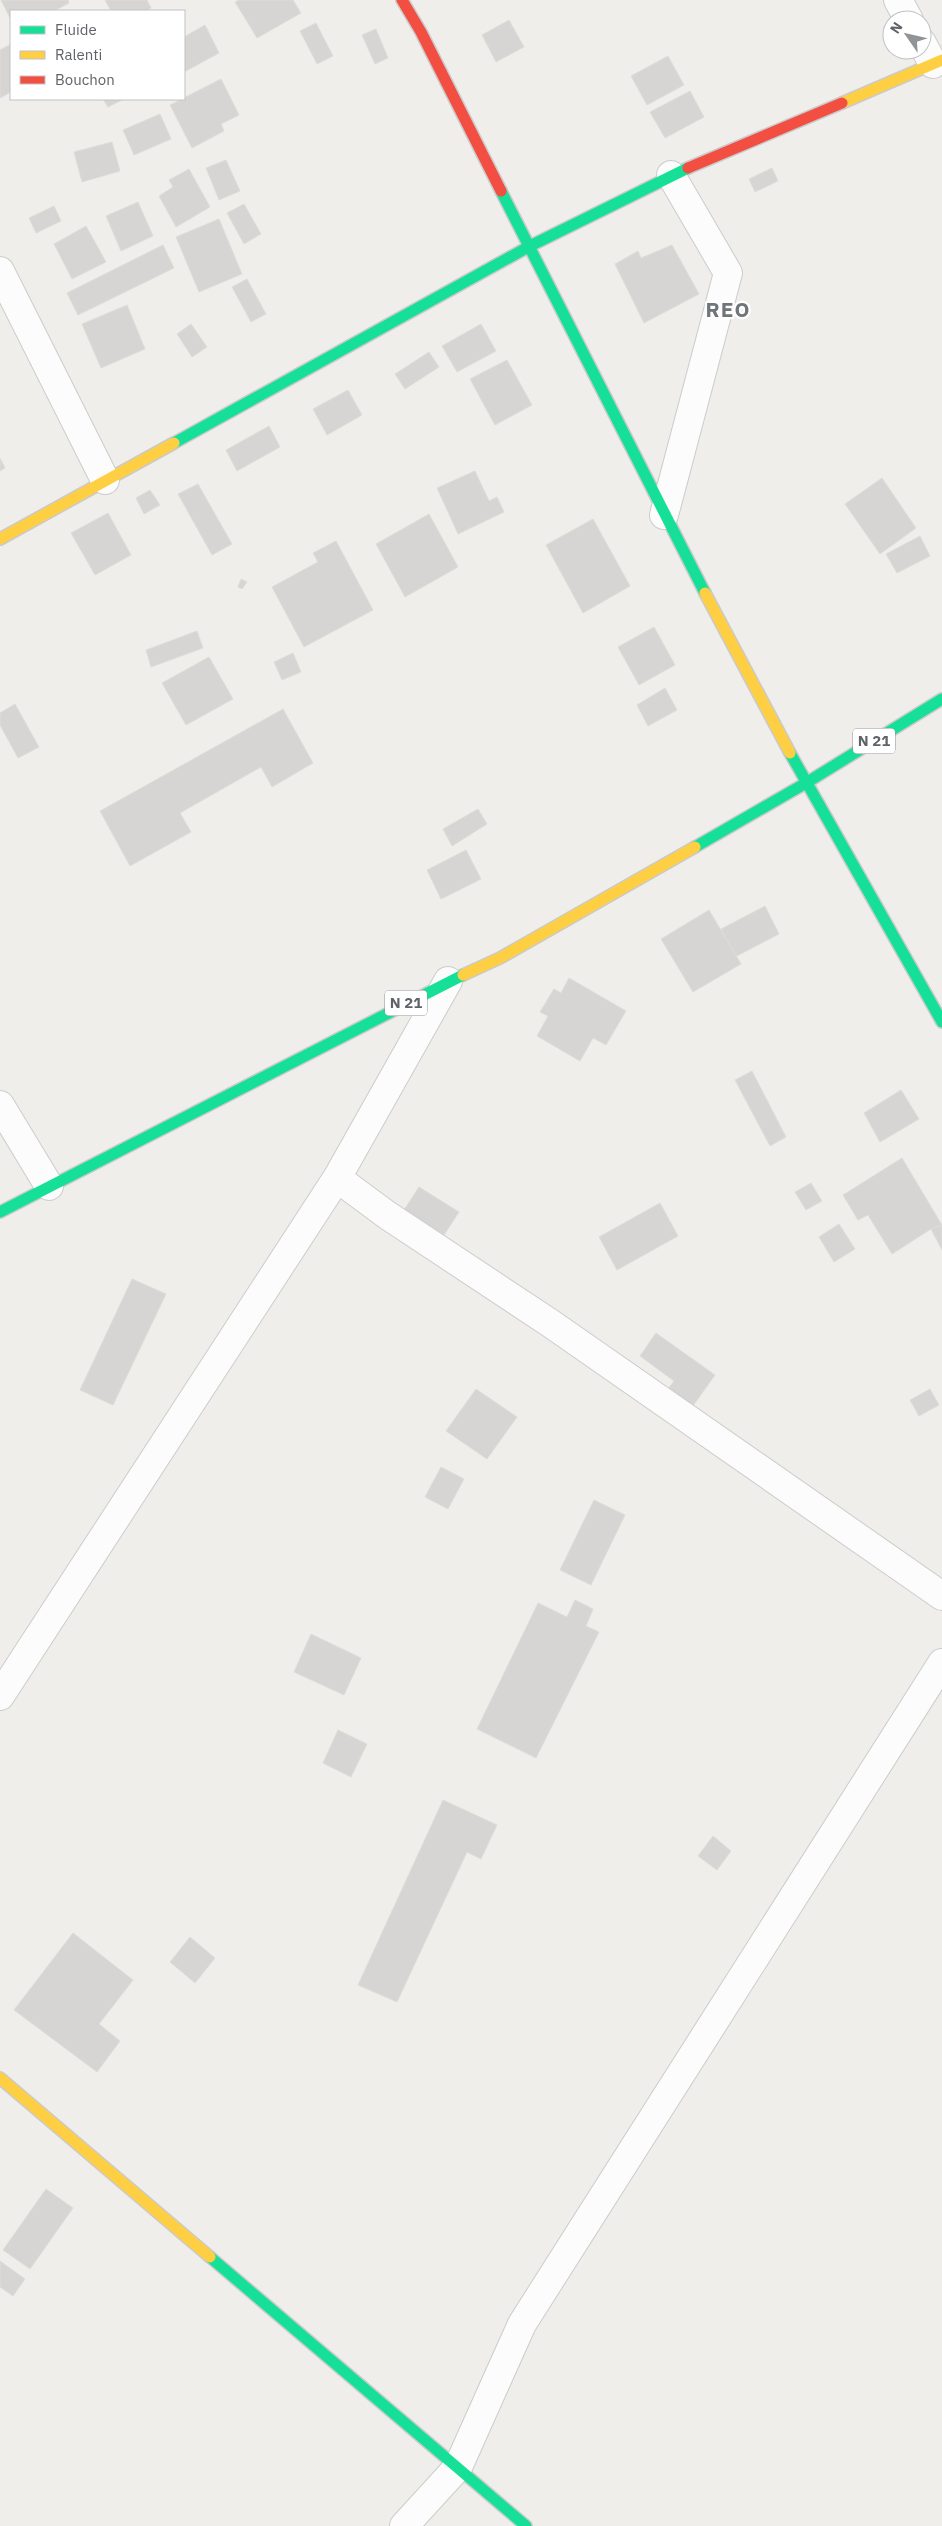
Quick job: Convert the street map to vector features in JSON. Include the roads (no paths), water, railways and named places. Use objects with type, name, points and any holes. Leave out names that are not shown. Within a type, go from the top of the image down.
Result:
[{"type":"street","points":[[402,0],[421,32],[530,246],[664,515],[806,783],[942,1022]]},
{"type":"street","points":[[0,539],[530,246],[671,175],[923,60]]},
{"type":"street","points":[[664,515],[728,273],[671,175]]},
{"type":"street","points":[[0,271],[105,480]]},
{"type":"street","name":"N 21","points":[[0,1212],[448,981],[500,958],[806,783],[942,699]]},
{"type":"street","points":[[0,1696],[337,1178],[448,981]]},
{"type":"street","points":[[0,1105],[48,1186]]},
{"type":"street","points":[[337,1178],[387,1215],[550,1323],[942,1596]]},
{"type":"street","points":[[404,2526],[458,2467],[522,2324],[942,1663]]},
{"type":"street","points":[[0,2078],[526,2526]]},
{"type":"district","name":"REO","points":[[728,310]]}]
